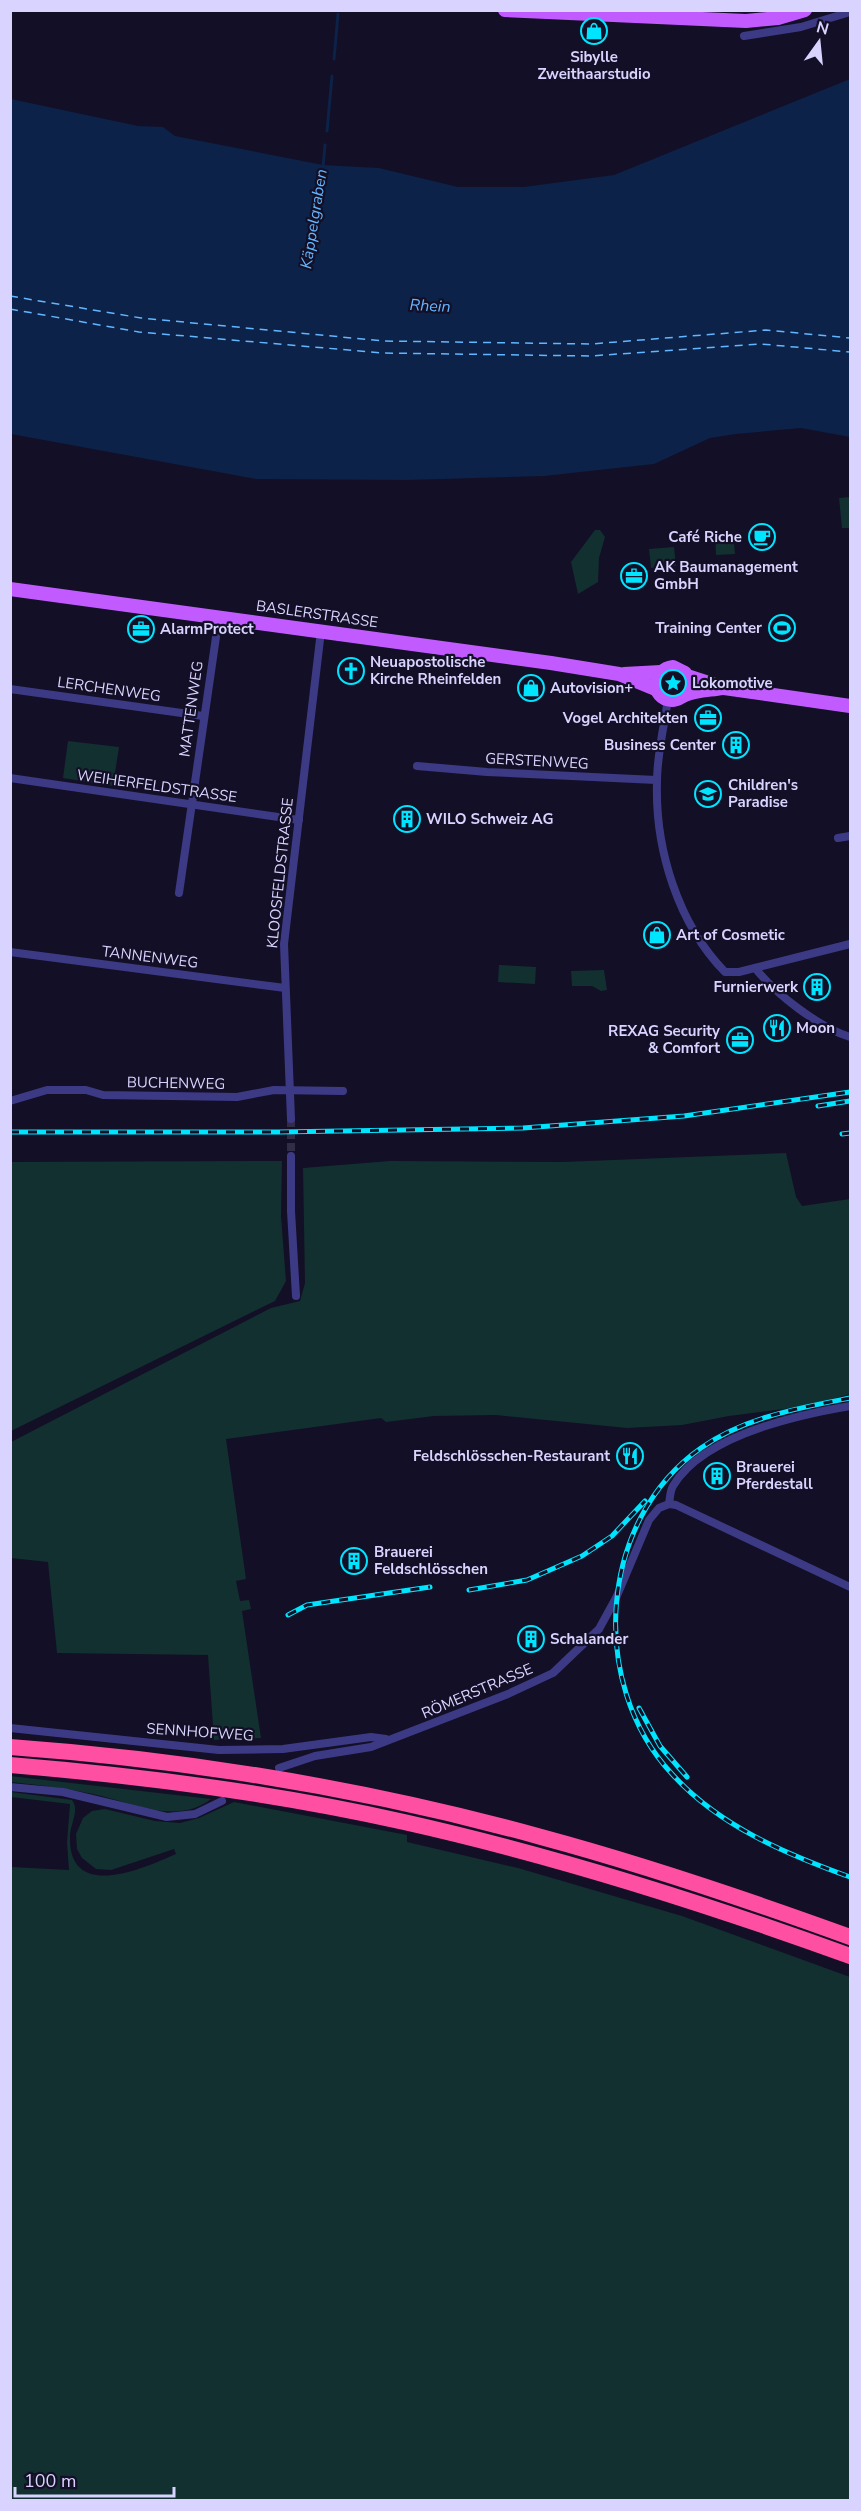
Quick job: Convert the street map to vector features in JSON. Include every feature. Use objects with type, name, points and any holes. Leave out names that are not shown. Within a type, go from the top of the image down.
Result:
[{"type":"highway","points":[[10,1747],[199,1767],[436,1810],[619,1859],[850,1936]]},
{"type":"highway","points":[[10,1765],[142,1778],[222,1789],[402,1821],[536,1854],[612,1876],[850,1956]]},
{"type":"main road","points":[[505,10],[746,21],[778,18],[805,10]]},
{"type":"main road","name":"BASLERSTRASSE","points":[[10,589],[619,674],[661,672]]},
{"type":"main road","points":[[685,694],[689,685],[687,676],[682,670],[673,667],[661,672],[656,682],[663,695],[677,699],[685,694],[724,688]]},
{"type":"main road","name":"BASLERSTRASSE","points":[[619,674],[663,695]]},
{"type":"main road","points":[[687,676],[724,688],[850,706]]},
{"type":"street","points":[[744,36],[801,27],[850,12]]},
{"type":"street","name":"KLOOSFELDSTRASSE","points":[[291,1119],[284,944],[321,632]]},
{"type":"street","name":"MATTENWEG","points":[[179,893],[216,637]]},
{"type":"street","name":"LERCHENWEG","points":[[10,689],[203,716]]},
{"type":"street","points":[[663,695],[657,780],[659,825],[667,868],[682,906],[712,959],[725,972],[739,972],[850,944]]},
{"type":"street","name":"GERSTENWEG","points":[[417,766],[487,772],[657,780]]},
{"type":"street","name":"WEIHERFELDSTRASSE","points":[[10,778],[299,820]]},
{"type":"street","points":[[838,838],[850,836]]},
{"type":"street","name":"TANNENWEG","points":[[10,952],[285,988]]},
{"type":"street","points":[[755,968],[765,981],[801,1010],[850,1036]]},
{"type":"street","name":"BUCHENWEG","points":[[10,1101],[47,1090],[86,1090],[103,1095],[237,1097],[274,1090],[343,1091]]},
{"type":"street","points":[[291,1156],[291,1211],[296,1296]]},
{"type":"street","points":[[850,1406],[759,1427],[723,1444],[686,1471],[672,1488],[669,1504],[676,1505],[850,1587]]},
{"type":"street","name":"RÖMERSTRASSE","points":[[279,1768],[315,1756],[371,1747],[508,1694],[553,1673],[599,1629],[616,1598],[649,1520],[659,1508],[669,1504]]},
{"type":"street","name":"SENNHOFWEG","points":[[10,1728],[219,1750],[283,1749],[371,1737],[387,1740]]},
{"type":"street","points":[[10,1787],[63,1792],[167,1817],[195,1814],[222,1801]]},
{"type":"green space","points":[[850,497],[850,528],[842,528],[839,498]]},
{"type":"green space","points":[[595,530],[600,530],[605,537],[599,558],[598,582],[578,594],[571,562]]},
{"type":"green space","points":[[733,532],[735,554],[716,555],[715,534]]},
{"type":"green space","points":[[674,547],[676,566],[651,568],[649,549]]},
{"type":"green space","points":[[68,741],[119,747],[113,786],[63,778]]},
{"type":"green space","points":[[499,965],[536,967],[535,984],[498,982]]},
{"type":"green space","points":[[604,970],[607,990],[601,991],[592,986],[572,986],[571,971]]},
{"type":"green space","points":[[786,1153],[796,1197],[802,1206],[850,1199],[850,1394],[807,1406],[729,1416],[682,1425],[627,1428],[496,1415],[434,1416],[386,1422],[381,1418],[226,1439],[246,1579],[236,1581],[240,1601],[249,1600],[251,1609],[242,1611],[261,1738],[214,1740],[208,1655],[57,1653],[48,1562],[11,1558],[11,1442],[271,1308],[300,1301],[305,1283],[303,1168],[390,1161],[563,1162]]},
{"type":"green space","points":[[282,1161],[281,1216],[286,1281],[275,1301],[11,1431],[11,1162]]},
{"type":"green space","points":[[10,1776],[211,1799],[197,1807],[183,1811],[153,1810],[83,1792],[11,1782]]},
{"type":"green space","points":[[11,1792],[72,1800],[75,1808],[70,1831],[73,1856],[81,1869],[94,1875],[127,1872],[176,1854],[174,1849],[111,1870],[96,1869],[82,1858],[77,1849],[76,1834],[83,1818],[92,1811],[105,1809],[155,1821],[180,1823],[199,1818],[234,1802],[407,1835],[407,1842],[518,1868],[682,1916],[850,1977],[850,2500],[11,2500],[11,1867],[69,1870],[67,1843],[70,1804],[11,1797]]},
{"type":"water","name":"Rhein","points":[[850,79],[850,437],[801,428],[736,434],[710,438],[654,464],[544,476],[406,480],[256,479],[11,434],[11,99],[138,126],[163,127],[175,136],[323,165],[379,168],[458,187],[524,187],[614,175]]},
{"type":"waterway","name":"Käppelgraben","points":[[334,59],[338,14]]},
{"type":"waterway","name":"Käppelgraben","points":[[327,131],[332,76]]},
{"type":"waterway","name":"Käppelgraben","points":[[323,167],[325,145]]},
{"type":"ferry route","points":[[10,296],[141,318],[384,341],[591,344],[766,330],[850,338]]},
{"type":"ferry route","points":[[10,309],[139,332],[383,353],[590,356],[761,344],[850,352]]},
{"type":"tunnel","points":[[291,1119],[291,1156]]},
{"type":"railway","points":[[10,1132],[279,1132],[523,1128],[684,1116],[850,1092]]},
{"type":"railway","points":[[818,1106],[850,1101]]},
{"type":"railway","points":[[842,1134],[850,1133]]},
{"type":"railway","points":[[850,1398],[792,1410],[754,1421],[718,1437],[701,1448],[667,1479],[641,1517],[624,1559],[616,1604],[617,1650],[627,1695],[645,1737],[672,1774],[711,1809],[732,1823],[802,1859],[850,1877]]},
{"type":"railway","points":[[469,1590],[527,1580],[582,1556],[612,1536],[645,1501]]},
{"type":"railway","points":[[288,1615],[307,1605],[430,1587]]},
{"type":"railway","points":[[639,1708],[660,1746],[687,1777]]},
{"type":"place","name":"Sibylle Zweithaarstudio","points":[[594,31]]},
{"type":"place","name":"Café Riche","points":[[762,537]]},
{"type":"place","name":"AK Baumanagement GmbH","points":[[634,576]]},
{"type":"place","name":"Training Center","points":[[782,628]]},
{"type":"place","name":"AlarmProtect","points":[[141,629]]},
{"type":"place","name":"Neuapostolische Kirche Rheinfelden","points":[[351,671]]},
{"type":"place","name":"Lokomotive","points":[[673,683]]},
{"type":"place","name":"Autovision+","points":[[531,688]]},
{"type":"place","name":"Vogel Architekten","points":[[708,718]]},
{"type":"place","name":"Business Center","points":[[736,745]]},
{"type":"place","name":"Children's Paradise","points":[[708,794]]},
{"type":"place","name":"WILO Schweiz AG","points":[[407,819]]},
{"type":"place","name":"Art of Cosmetic","points":[[657,935]]},
{"type":"place","name":"Furnierwerk","points":[[817,987]]},
{"type":"place","name":"Moon","points":[[777,1028]]},
{"type":"place","name":"REXAG Security & Comfort","points":[[740,1040]]},
{"type":"place","name":"Feldschlösschen-Restaurant","points":[[630,1456]]},
{"type":"place","name":"Brauerei Pferdestall","points":[[717,1476]]},
{"type":"place","name":"Brauerei Feldschlösschen","points":[[354,1561]]},
{"type":"place","name":"Schalander","points":[[531,1639]]}]
